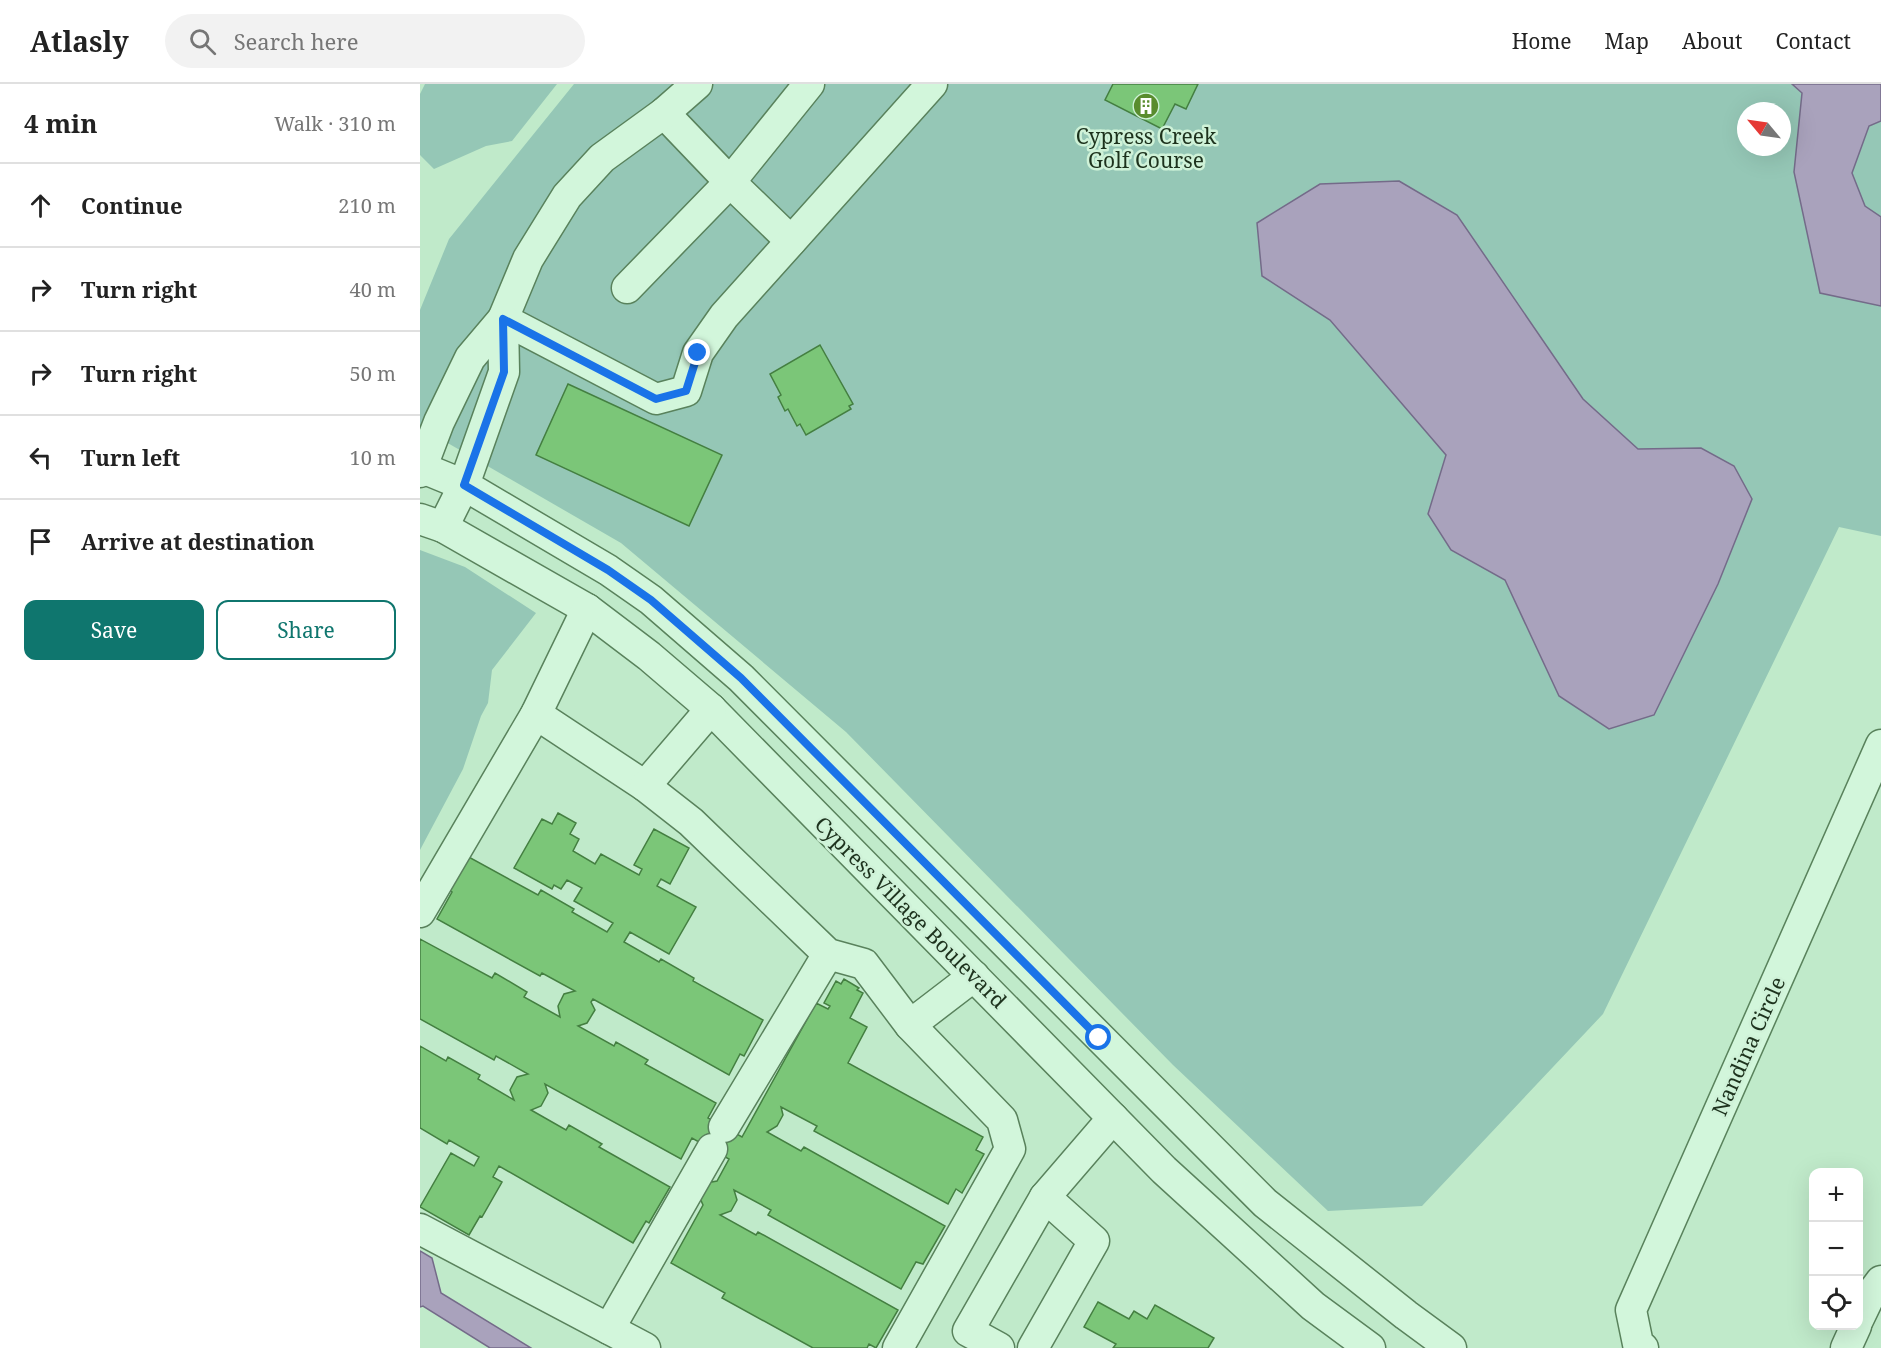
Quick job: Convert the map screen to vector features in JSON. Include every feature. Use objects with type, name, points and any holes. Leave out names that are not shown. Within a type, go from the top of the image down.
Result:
[{"type":"street","points":[[697,84],[664,113],[602,158],[567,196],[528,259],[503,319],[470,358],[439,422],[421,469],[464,485],[616,576],[651,600],[741,678],[1265,1203],[1451,1348]]},
{"type":"street","points":[[627,288],[730,182],[809,84]]},
{"type":"street","points":[[503,319],[656,399],[686,391],[698,353],[724,316],[932,84]]},
{"type":"street","points":[[664,113],[791,241]]},
{"type":"street","points":[[431,523],[464,485],[504,372],[503,319]]},
{"type":"street","name":"Cypress Village Boulevard","points":[[431,523],[587,609],[649,656],[711,709],[1164,1170],[1313,1306],[1370,1348]]},
{"type":"street","points":[[420,912],[536,714],[587,609]]},
{"type":"street","points":[[645,786],[711,709]]},
{"type":"street","points":[[536,714],[645,786],[691,822],[828,954],[864,964],[910,1025],[1002,1120],[1010,1149],[898,1348]]},
{"type":"street","name":"Nandina Circle","points":[[1643,1348],[1638,1344],[1631,1310],[1881,745]]},
{"type":"street","points":[[609,1329],[718,1138],[828,954]]},
{"type":"street","points":[[910,1025],[974,976]]},
{"type":"street","points":[[999,1348],[968,1331],[1045,1197],[1113,1118]]},
{"type":"street","points":[[1032,1348],[1094,1241],[1045,1197]]},
{"type":"street","points":[[420,1229],[645,1348]]},
{"type":"street","points":[[1863,1310],[1881,1281]]},
{"type":"street","points":[[1382,1348],[1406,1315]]},
{"type":"street","points":[[1846,1348],[1854,1330]]},
{"type":"shaded area","points":[[425,84],[557,84],[512,141],[486,146],[434,169],[420,155],[420,94]]},
{"type":"shaded area","points":[[574,84],[1881,84],[1881,536],[1839,527],[1603,1014],[1422,1206],[1328,1211],[1173,1065],[846,732],[621,543],[420,427],[420,310],[449,239]]},
{"type":"shaded area","points":[[1792,84],[1881,84],[1881,121],[1869,126],[1852,173],[1865,206],[1881,217],[1881,306],[1820,293],[1794,172],[1802,93]]},
{"type":"shaded area","points":[[1399,181],[1457,215],[1583,399],[1638,449],[1701,448],[1734,466],[1752,499],[1718,584],[1654,715],[1609,729],[1559,696],[1505,580],[1451,550],[1428,514],[1446,455],[1330,320],[1262,276],[1257,223],[1320,184]]},
{"type":"shaded area","points":[[420,550],[465,567],[536,613],[492,670],[488,703],[481,716],[463,769],[420,850]]},
{"type":"shaded area","points":[[420,1251],[432,1258],[441,1293],[531,1348],[490,1348],[423,1306],[420,1307]]},
{"type":"building","name":"Cypress Creek Golf Course","points":[[1113,84],[1198,84],[1186,109],[1175,104],[1162,129],[1105,100]]},
{"type":"building","points":[[820,345],[853,404],[849,406],[851,409],[806,435],[800,424],[797,426],[788,409],[785,411],[778,397],[781,395],[770,374]]},
{"type":"building","points":[[568,384],[722,455],[689,526],[536,455]]},
{"type":"building","points":[[558,813],[576,823],[570,834],[579,839],[573,851],[595,864],[601,854],[639,875],[642,869],[634,865],[654,829],[689,848],[670,884],[661,879],[657,886],[696,907],[669,954],[630,932],[624,942],[659,962],[661,959],[694,978],[693,981],[763,1020],[744,1056],[740,1054],[729,1075],[593,999],[591,1002],[595,1010],[587,1023],[578,1026],[614,1046],[616,1042],[648,1060],[645,1064],[716,1103],[708,1118],[742,1137],[816,1003],[828,1009],[830,1006],[824,1003],[836,981],[841,984],[844,979],[863,993],[850,1018],[867,1027],[848,1063],[983,1137],[976,1150],[984,1154],[962,1193],[956,1189],[948,1204],[814,1131],[817,1126],[781,1107],[783,1115],[777,1126],[767,1132],[801,1151],[804,1147],[945,1226],[923,1264],[916,1262],[901,1289],[768,1215],[771,1210],[734,1190],[737,1200],[731,1211],[720,1215],[756,1235],[758,1232],[898,1310],[876,1348],[869,1344],[867,1348],[813,1348],[722,1298],[725,1293],[671,1263],[703,1205],[699,1196],[706,1183],[717,1181],[729,1159],[692,1138],[681,1159],[545,1084],[548,1093],[541,1106],[531,1110],[566,1130],[569,1125],[602,1144],[599,1147],[670,1187],[649,1223],[646,1221],[633,1243],[499,1166],[493,1177],[502,1182],[469,1235],[420,1207],[451,1153],[474,1166],[479,1157],[449,1140],[447,1144],[420,1128],[420,1046],[446,1061],[448,1057],[480,1075],[478,1079],[514,1100],[510,1090],[517,1077],[528,1074],[496,1056],[494,1060],[420,1019],[420,939],[492,978],[495,973],[527,992],[524,997],[560,1017],[558,1006],[564,994],[575,991],[542,973],[540,976],[437,919],[452,892],[448,890],[467,856],[538,895],[541,890],[574,909],[572,912],[607,932],[613,923],[574,901],[582,888],[567,880],[561,889],[554,885],[552,889],[514,868],[542,819],[552,824]]},
{"type":"building","points":[[1098,1302],[1129,1319],[1134,1311],[1147,1319],[1155,1305],[1214,1338],[1208,1348],[1113,1348],[1116,1344],[1084,1327]]},
{"type":"place","name":"Cypress Creek Golf Course","points":[[1146,106]]},
{"type":"route","points":[[698,353],[686,391],[656,399],[503,319],[504,372],[464,485],[608,570],[651,600],[741,678],[1099,1038]]}]
